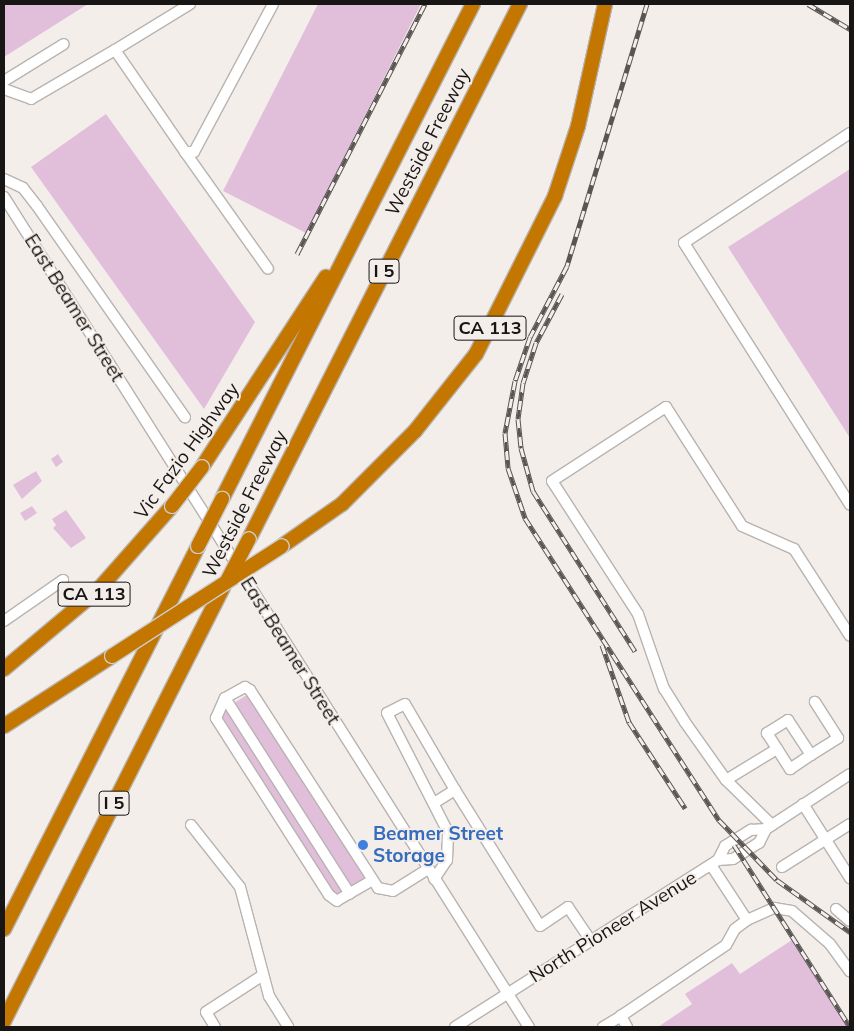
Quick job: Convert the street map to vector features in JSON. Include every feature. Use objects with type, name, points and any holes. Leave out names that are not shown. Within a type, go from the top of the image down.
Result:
[{"type":"highway","name":"Westside Freeway","points":[[4,930],[473,4]]},
{"type":"highway","name":"Westside Freeway","points":[[4,1020],[520,4]]},
{"type":"highway","name":"CA 113","points":[[4,726],[282,546],[342,504],[415,431],[476,354],[555,196],[578,126],[606,4]]},
{"type":"highway","name":"Vic Fazio Highway","points":[[4,669],[98,590],[172,506],[202,467],[362,222]]},
{"type":"street","points":[[4,89],[31,99],[190,4]]},
{"type":"street","points":[[186,152],[194,152],[274,4]]},
{"type":"street","points":[[4,81],[64,44]]},
{"type":"street","points":[[115,50],[268,269]]},
{"type":"street","points":[[850,133],[684,243],[850,505]]},
{"type":"street","points":[[4,179],[22,188],[37,206],[185,417]]},
{"type":"street","name":"East Beamer Street","points":[[4,197],[529,1027]]},
{"type":"street","points":[[769,827],[726,780],[664,689],[638,614],[552,481],[666,407],[742,526],[794,549],[850,636]]},
{"type":"street","points":[[4,621],[63,580]]},
{"type":"street","points":[[372,880],[337,901],[329,895],[216,718],[225,698],[245,687],[250,690],[372,880],[385,892],[393,891],[428,869]]},
{"type":"street","points":[[225,698],[350,894]]},
{"type":"street","points":[[811,756],[788,720],[767,733],[790,769],[811,756],[838,738],[815,702]]},
{"type":"street","points":[[434,879],[447,860],[449,847],[448,832],[388,713],[405,704],[455,790],[540,926],[568,907],[591,941]]},
{"type":"street","points":[[726,780],[777,749]]},
{"type":"street","name":"North Pioneer Avenue","points":[[714,862],[733,859],[759,843],[769,827],[850,774]]},
{"type":"street","points":[[434,803],[455,790]]},
{"type":"street","points":[[803,804],[850,878]]},
{"type":"street","points":[[782,867],[850,824]]},
{"type":"street","points":[[191,825],[240,887],[269,996],[288,1027]]},
{"type":"street","name":"North Pioneer Avenue","points":[[455,1027],[714,862],[732,842],[751,830],[769,827]]},
{"type":"street","points":[[714,862],[748,920]]},
{"type":"street","points":[[604,1027],[726,945],[735,929],[748,920],[774,908],[792,911],[830,944],[850,972]]},
{"type":"street","points":[[836,909],[850,921]]},
{"type":"street","points":[[215,1027],[206,1012],[263,974]]},
{"type":"street","points":[[620,1016],[627,1027]]},
{"type":"building","points":[[4,4],[88,4],[4,57]]},
{"type":"building","points":[[318,4],[421,4],[306,233],[223,191]]},
{"type":"building","points":[[106,114],[255,322],[204,409],[31,167]]},
{"type":"building","points":[[850,169],[850,438],[728,247]]},
{"type":"building","points":[[58,454],[63,462],[56,467],[51,459]]},
{"type":"building","points":[[36,471],[42,481],[22,499],[13,485]]},
{"type":"building","points":[[32,506],[37,513],[25,521],[20,513]]},
{"type":"building","points":[[66,510],[86,538],[71,548],[53,528],[56,525],[52,519]]},
{"type":"building","points":[[250,693],[366,877],[350,887],[234,703]]},
{"type":"building","points":[[229,710],[344,890],[335,896],[221,715]]},
{"type":"building","points":[[792,940],[847,1027],[658,1027],[692,1004],[685,994],[732,963],[740,974]]},
{"type":"railway","points":[[297,254],[425,4]]},
{"type":"railway","points":[[647,4],[567,266],[530,337],[515,381],[505,433],[508,468],[525,518],[719,820],[777,880],[850,932]]},
{"type":"railway","points":[[808,4],[850,29]]},
{"type":"railway","points":[[562,294],[536,343],[523,383],[518,419],[521,448],[533,491],[635,651]]},
{"type":"railway","points":[[602,645],[629,722],[685,808]]},
{"type":"railway","points":[[734,845],[850,1027]]},
{"type":"place","name":"Beamer Street Storage","points":[[363,845]]}]
